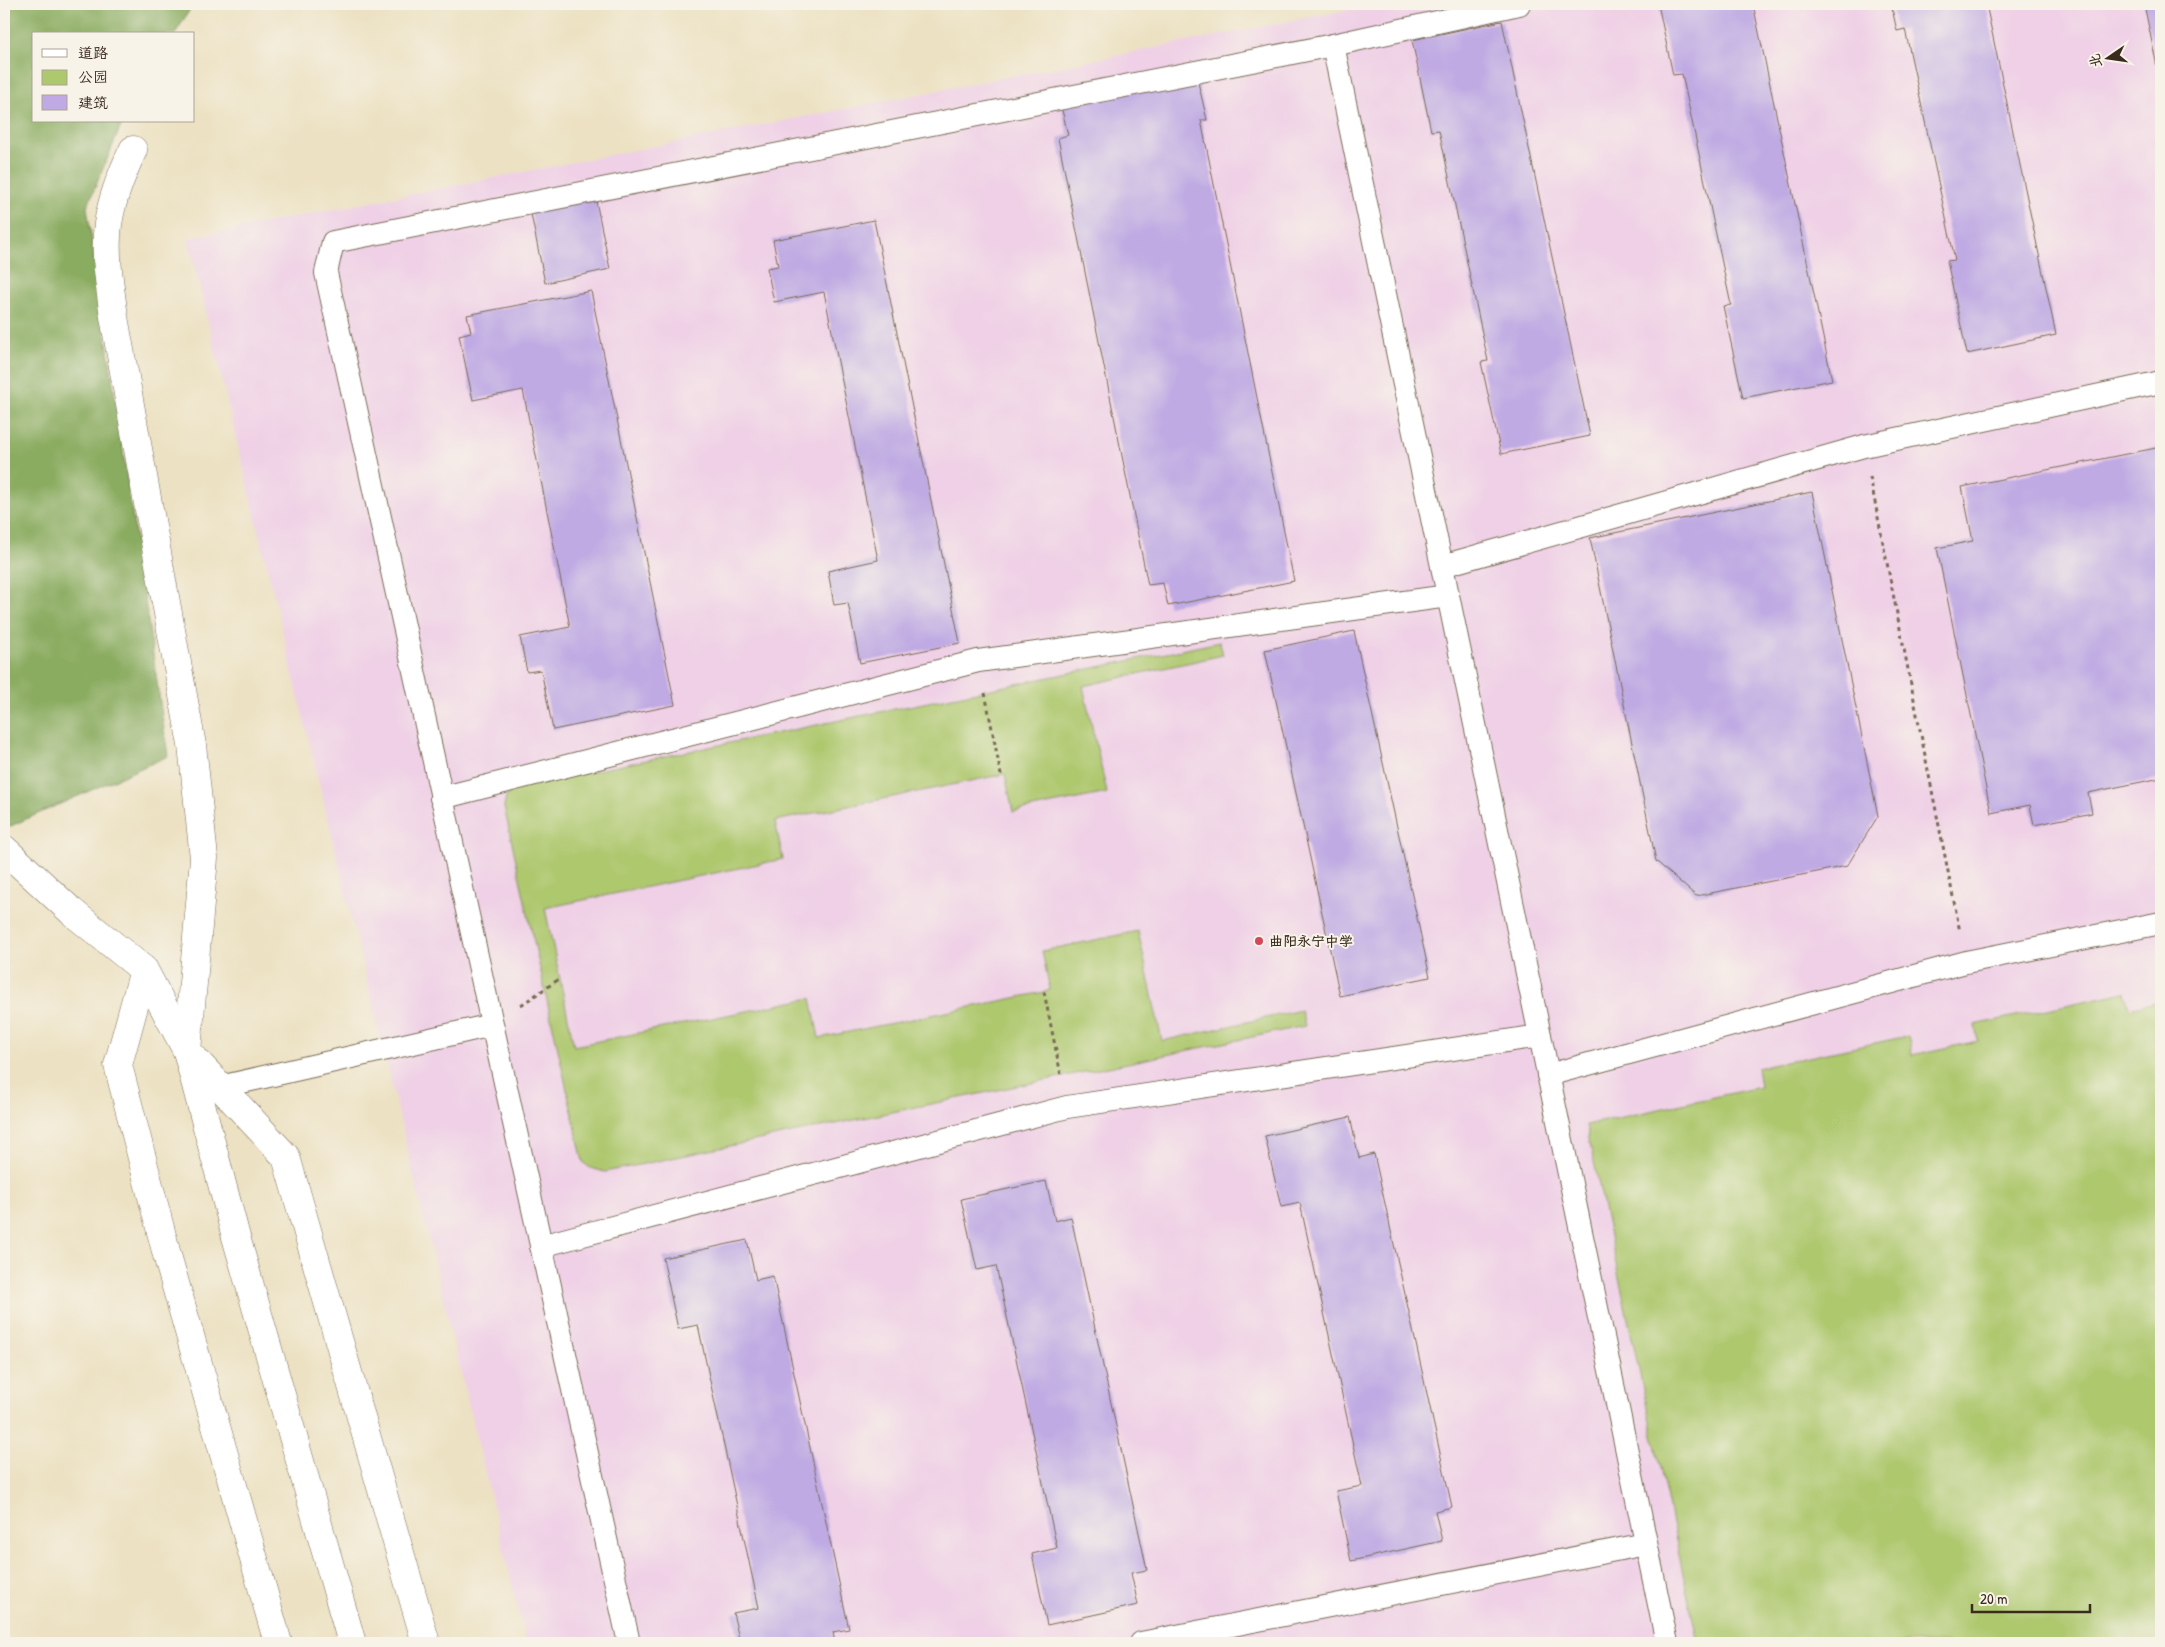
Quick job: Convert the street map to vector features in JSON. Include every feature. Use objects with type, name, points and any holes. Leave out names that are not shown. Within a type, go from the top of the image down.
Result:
[{"type":"street","points":[[132,150],[118,182],[108,224],[107,266],[114,317],[192,745],[204,858],[187,1052],[286,1157],[426,1643]]},
{"type":"street","points":[[4,849],[71,911],[144,970],[187,1052],[236,1237],[352,1643]]},
{"type":"street","points":[[144,970],[118,1065],[167,1255],[278,1643]]},
{"type":"lane","points":[[629,1643],[326,273],[333,242],[1333,45],[1519,4]]},
{"type":"lane","points":[[1333,45],[1667,1643]]},
{"type":"lane","points":[[1442,566],[1864,446],[2161,382]]},
{"type":"lane","points":[[442,798],[978,661],[1448,596]]},
{"type":"lane","points":[[1548,1075],[1966,962],[2161,923]]},
{"type":"lane","points":[[220,1087],[492,1025]]},
{"type":"lane","points":[[541,1246],[1067,1108],[1540,1036]]},
{"type":"lane","points":[[1141,1643],[1646,1544]]},
{"type":"path","points":[[1864,446],[1966,962]]},
{"type":"path","points":[[978,661],[1001,775]]},
{"type":"path","points":[[492,1025],[560,979]]},
{"type":"path","points":[[1044,992],[1067,1108]]},
{"type":"shaded area","name":"曲阳永宁中学","points":[[1378,4],[2161,4],[2161,1643],[526,1643],[188,238]]},
{"type":"green space","points":[[4,4],[189,4],[189,11],[176,32],[32,32],[32,122],[123,122],[87,207],[168,756],[4,829]]},
{"type":"green space","points":[[1220,642],[1223,655],[1083,686],[1107,793],[1013,812],[1005,774],[775,821],[783,859],[545,908],[574,1046],[811,998],[819,1038],[1050,990],[1042,951],[1138,931],[1162,1041],[1301,1010],[1305,1026],[605,1172],[590,1168],[583,1162],[504,807],[507,793],[515,787]]},
{"type":"green space","points":[[2125,992],[2129,1008],[2161,1001],[2161,1643],[1698,1643],[1586,1125],[1760,1087],[1757,1068],[1908,1036],[1912,1055],[1978,1041],[1975,1025]]},
{"type":"building","points":[[1658,4],[1753,4],[1832,380],[1743,398],[1723,306],[1731,305],[1682,74],[1673,75]]},
{"type":"building","points":[[1891,4],[1986,4],[2056,335],[1967,354],[1947,261],[1955,260],[1905,29],[1897,31]]},
{"type":"building","points":[[2144,4],[2161,4],[2161,81],[2160,81]]},
{"type":"building","points":[[1502,21],[1590,436],[1501,454],[1481,362],[1488,361],[1439,130],[1431,131],[1412,40]]},
{"type":"building","points":[[1197,78],[1207,120],[1201,120],[1294,581],[1168,606],[1163,583],[1148,585],[1058,138],[1068,135],[1061,106]]},
{"type":"building","points":[[595,196],[610,269],[545,283],[530,209]]},
{"type":"building","points":[[874,220],[960,643],[860,663],[848,603],[834,605],[828,571],[878,560],[824,292],[774,302],[767,268],[778,266],[773,240]]},
{"type":"building","points":[[591,291],[675,705],[553,730],[541,670],[527,672],[520,637],[570,627],[523,390],[473,400],[459,335],[471,332],[467,315]]},
{"type":"building","points":[[2161,447],[2161,778],[2088,793],[2092,813],[2034,825],[2030,805],[1991,813],[1937,548],[1973,541],[1962,487]]},
{"type":"building","points":[[1812,492],[1878,816],[1847,866],[1696,896],[1656,861],[1590,538]]},
{"type":"building","points":[[1354,631],[1430,977],[1340,996],[1265,650]]},
{"type":"building","points":[[1350,1117],[1359,1158],[1374,1154],[1452,1507],[1435,1511],[1442,1541],[1351,1561],[1336,1491],[1362,1486],[1300,1203],[1281,1207],[1265,1136]]},
{"type":"building","points":[[1046,1181],[1055,1221],[1071,1217],[1147,1570],[1131,1573],[1138,1605],[1047,1625],[1032,1554],[1057,1548],[996,1266],[977,1270],[961,1199]]},
{"type":"building","points":[[747,1240],[756,1280],[773,1276],[849,1629],[833,1632],[835,1643],[740,1643],[733,1613],[759,1608],[698,1325],[678,1329],[663,1258]]},
{"type":"place","name":"曲阳永宁中学","points":[[1259,941]]}]
